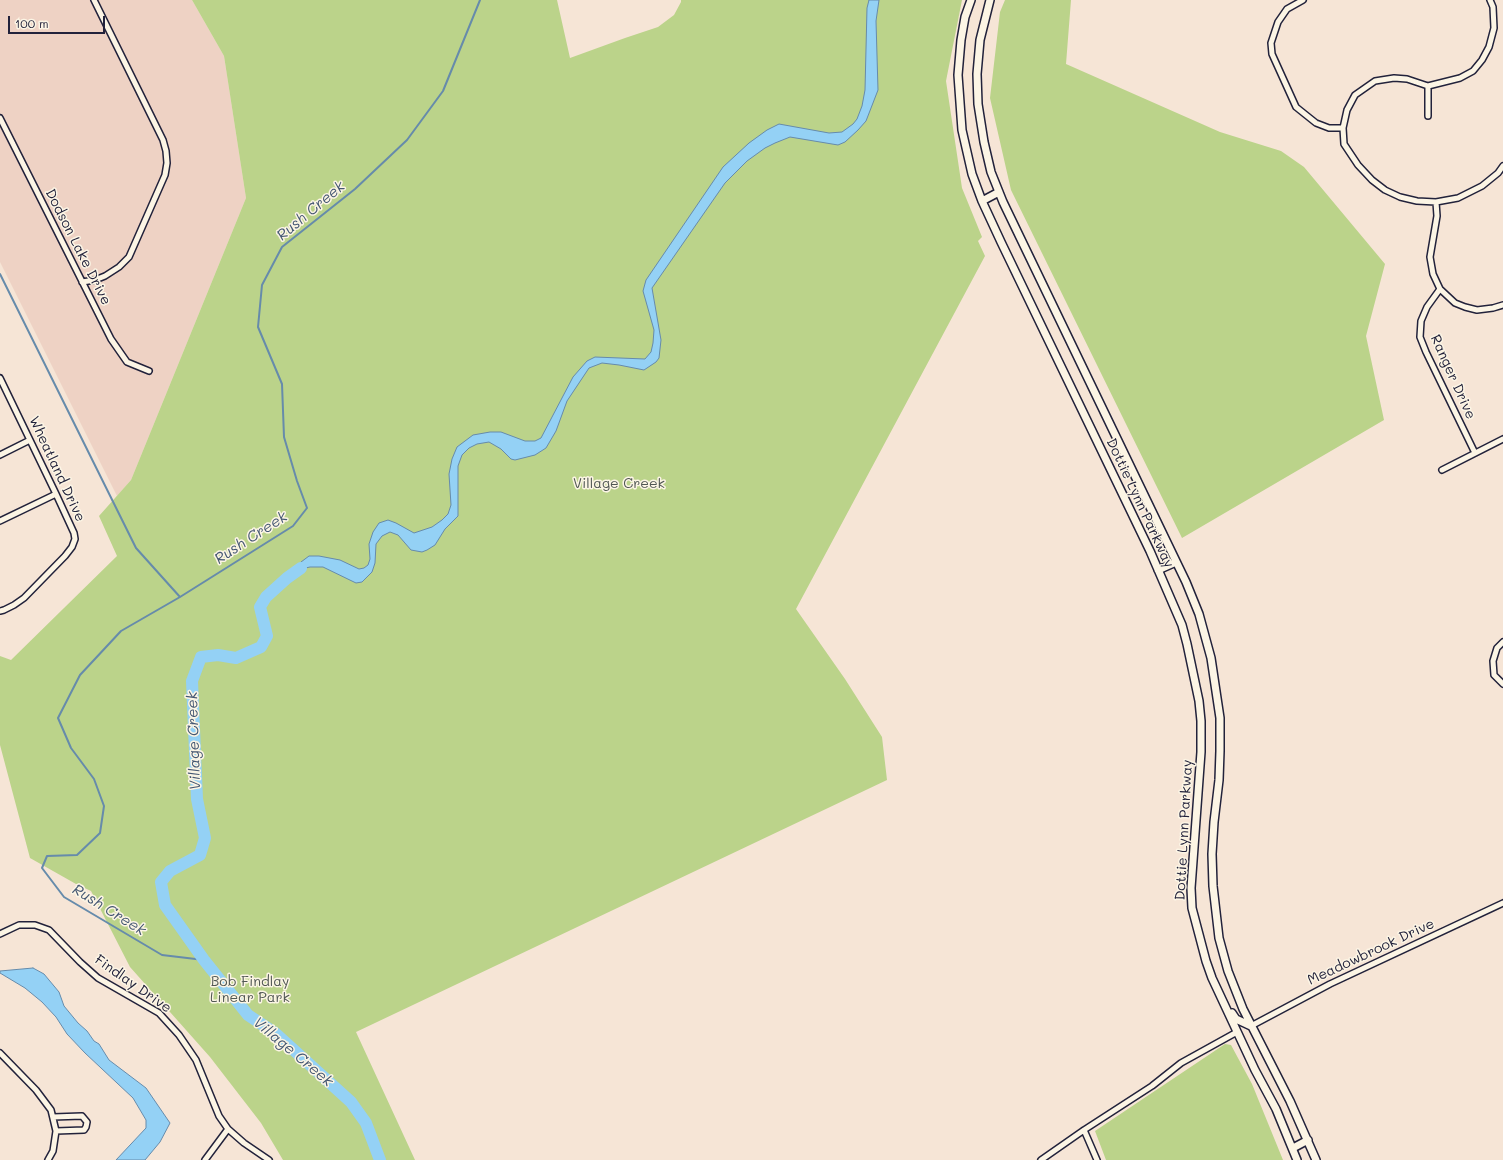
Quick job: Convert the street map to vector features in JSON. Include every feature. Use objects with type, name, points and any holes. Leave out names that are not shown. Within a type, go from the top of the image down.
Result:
[{"type":"main road","name":"Dottie Lynn Parkway","points":[[971,0],[965,17],[961,40],[958,75],[959,97],[966,151],[972,174],[982,201],[1158,570],[1182,625],[1199,701],[1201,752],[1192,908],[1212,978],[1255,1070],[1276,1109],[1297,1160]]},
{"type":"main road","name":"Dottie Lynn Parkway","points":[[990,0],[980,40],[977,74],[978,104],[984,142],[991,172],[999,192],[1176,562],[1199,614],[1211,658],[1220,718],[1220,751],[1214,822],[1213,886],[1219,938],[1228,971],[1251,1026],[1290,1102],[1316,1160]]},
{"type":"main road","points":[[982,201],[999,192]]},
{"type":"main road","points":[[1158,570],[1176,562]]},
{"type":"main road","points":[[1212,978],[1220,987],[1236,1019],[1251,1026]]},
{"type":"main road","points":[[1293,1148],[1308,1140]]},
{"type":"street","points":[[82,282],[95,280],[105,276],[119,267],[129,257],[165,175],[167,163],[163,140],[94,0]]},
{"type":"street","points":[[1303,0],[1287,9],[1278,22],[1270,43],[1272,54],[1296,107],[1316,123],[1329,128],[1343,128]]},
{"type":"street","points":[[1490,0],[1493,7],[1494,28],[1489,46],[1482,60],[1473,71],[1460,78],[1428,86],[1407,79],[1394,78],[1375,82],[1355,95],[1347,110],[1343,128],[1344,144],[1358,165],[1372,180],[1385,190],[1400,197],[1417,202],[1436,202],[1458,198],[1482,186],[1498,173],[1503,166]]},
{"type":"street","points":[[1428,86],[1428,116]]},
{"type":"street","name":"Dodson Lake Drive","points":[[0,118],[118,352],[127,362],[149,371]]},
{"type":"street","points":[[1436,202],[1437,216],[1430,258],[1433,274],[1440,289],[1454,303],[1465,307],[1477,310],[1503,305]]},
{"type":"street","name":"Ranger Drive","points":[[1440,289],[1426,307],[1421,321],[1420,337],[1475,453]]},
{"type":"street","name":"Wheatland Drive","points":[[0,378],[2,389],[30,440],[74,533],[75,539],[72,547],[65,556],[24,598],[14,605],[0,611]]},
{"type":"street","points":[[1442,470],[1503,439]]},
{"type":"street","points":[[0,455],[30,440]]},
{"type":"street","points":[[0,521],[56,494]]},
{"type":"street","points":[[1503,642],[1497,648],[1493,661],[1494,675],[1503,684]]},
{"type":"street","name":"Meadowbrook Drive","points":[[1251,1026],[1330,984],[1503,903]]},
{"type":"street","name":"Findlay Drive","points":[[0,934],[19,926],[35,925],[49,930],[98,978],[159,1014],[179,1034],[193,1055],[219,1116],[228,1129],[244,1143],[269,1160]]},
{"type":"street","points":[[1041,1160],[1152,1086],[1181,1063],[1237,1032]]},
{"type":"street","points":[[0,1053],[36,1090],[48,1105],[53,1117],[56,1131],[53,1151],[48,1160]]},
{"type":"street","points":[[53,1117],[82,1116],[87,1122],[84,1130],[56,1131]]},
{"type":"street","points":[[205,1160],[228,1129]]},
{"type":"street","points":[[1084,1130],[1097,1160]]},
{"type":"shaded area","points":[[0,0],[192,0],[224,56],[246,198],[131,480],[117,496],[0,262]]},
{"type":"green space","name":"Bob Findlay Linear Park","points":[[192,0],[557,0],[570,58],[658,27],[674,15],[681,0],[962,0],[946,81],[962,188],[982,237],[978,241],[985,256],[796,609],[845,679],[882,737],[887,780],[356,1032],[415,1160],[283,1160],[261,1123],[210,1057],[130,967],[91,891],[30,858],[0,745],[0,656],[11,660],[117,556],[99,516],[131,480],[246,198],[224,56]]},
{"type":"green space","points":[[1005,0],[1071,0],[1066,64],[1220,132],[1281,151],[1304,167],[1385,264],[1366,336],[1384,420],[1182,538],[1011,190],[990,98],[1000,12]]},
{"type":"green space","points":[[1225,1044],[1231,1045],[1252,1084],[1283,1160],[1106,1160],[1095,1131]]},
{"type":"water","points":[[869,0],[879,0],[876,21],[878,90],[866,121],[845,142],[838,145],[790,137],[775,143],[765,148],[747,161],[725,183],[652,288],[661,340],[659,358],[656,362],[644,370],[602,363],[589,368],[567,401],[556,431],[546,448],[535,455],[515,460],[511,459],[501,449],[489,442],[477,444],[469,448],[462,455],[458,466],[458,516],[445,529],[435,545],[427,550],[422,552],[411,550],[398,535],[390,532],[382,536],[376,544],[375,563],[372,572],[362,582],[356,583],[323,567],[301,569],[287,578],[301,562],[309,556],[319,556],[340,560],[359,569],[364,568],[368,565],[370,559],[369,544],[373,532],[379,523],[388,520],[414,533],[432,527],[448,514],[451,505],[449,474],[452,459],[457,447],[473,435],[490,432],[501,432],[525,441],[535,441],[541,438],[573,377],[587,361],[595,357],[645,359],[651,352],[654,330],[643,291],[646,280],[723,167],[749,143],[767,130],[779,124],[829,133],[842,132],[857,119],[862,106],[865,90],[867,8]]},
{"type":"water","points":[[33,968],[44,974],[59,992],[64,1006],[94,1041],[99,1044],[109,1060],[146,1088],[170,1123],[160,1142],[145,1160],[116,1160],[146,1128],[146,1120],[133,1098],[85,1053],[67,1034],[56,1017],[42,1002],[25,988],[0,973],[0,971]]},
{"type":"waterway","name":"Rush Creek","points":[[204,960],[162,955],[64,897],[42,868],[47,856],[77,855],[100,833],[104,806],[94,779],[71,748],[58,718],[80,675],[121,631],[180,597],[293,526],[307,508],[284,437],[282,384],[258,327],[262,285],[282,247],[355,189],[407,140],[443,91],[480,0]]},
{"type":"waterway","points":[[0,274],[136,548],[180,597]]},
{"type":"waterway","name":"Village Creek","points":[[301,568],[287,578],[266,597],[260,607],[267,636],[261,647],[236,658],[218,655],[201,657],[192,681],[197,799],[205,838],[200,855],[170,871],[161,882],[165,905],[204,960],[248,1015],[275,1033],[351,1102],[366,1123],[380,1160]]}]
